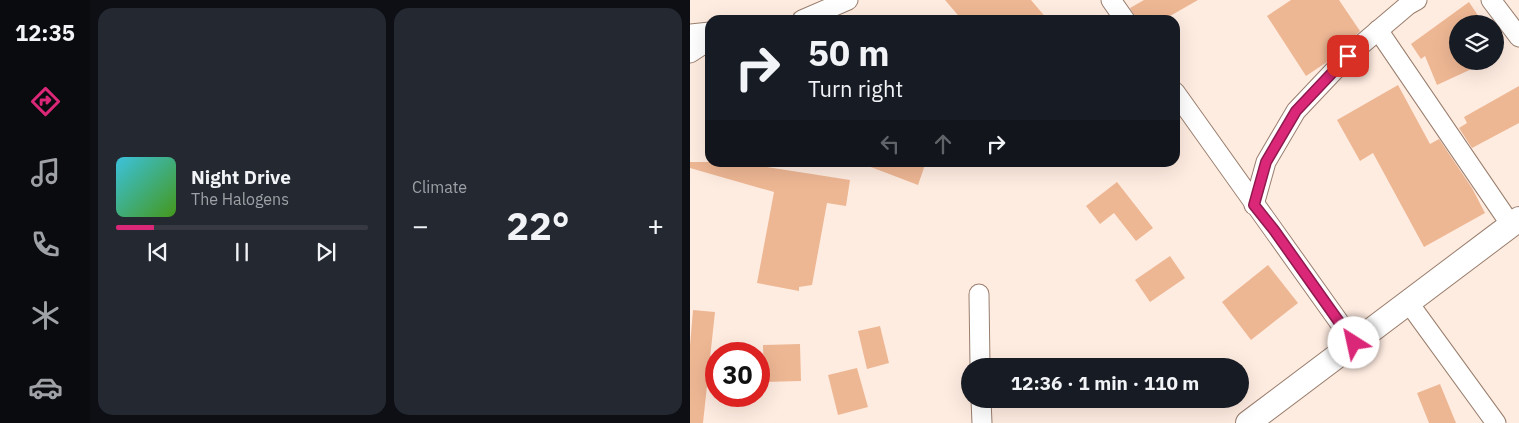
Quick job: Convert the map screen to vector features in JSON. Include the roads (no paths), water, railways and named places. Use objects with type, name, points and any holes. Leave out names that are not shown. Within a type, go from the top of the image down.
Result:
[{"type":"street","points":[[814,15],[848,0]]},
{"type":"street","points":[[1110,0],[1120,15]]},
{"type":"street","points":[[1254,205],[1266,162],[1296,111],[1348,56],[1408,5],[1417,0]]},
{"type":"street","points":[[1491,0],[1519,37]]},
{"type":"street","points":[[1248,423],[1515,222],[1378,30]]},
{"type":"street","points":[[690,34],[705,32]]},
{"type":"street","points":[[690,53],[705,43]]},
{"type":"street","points":[[1180,99],[1354,343]]},
{"type":"street","points":[[980,294],[980,358]]},
{"type":"street","points":[[1408,302],[1496,423]]},
{"type":"street","points":[[981,408],[982,423]]}]
